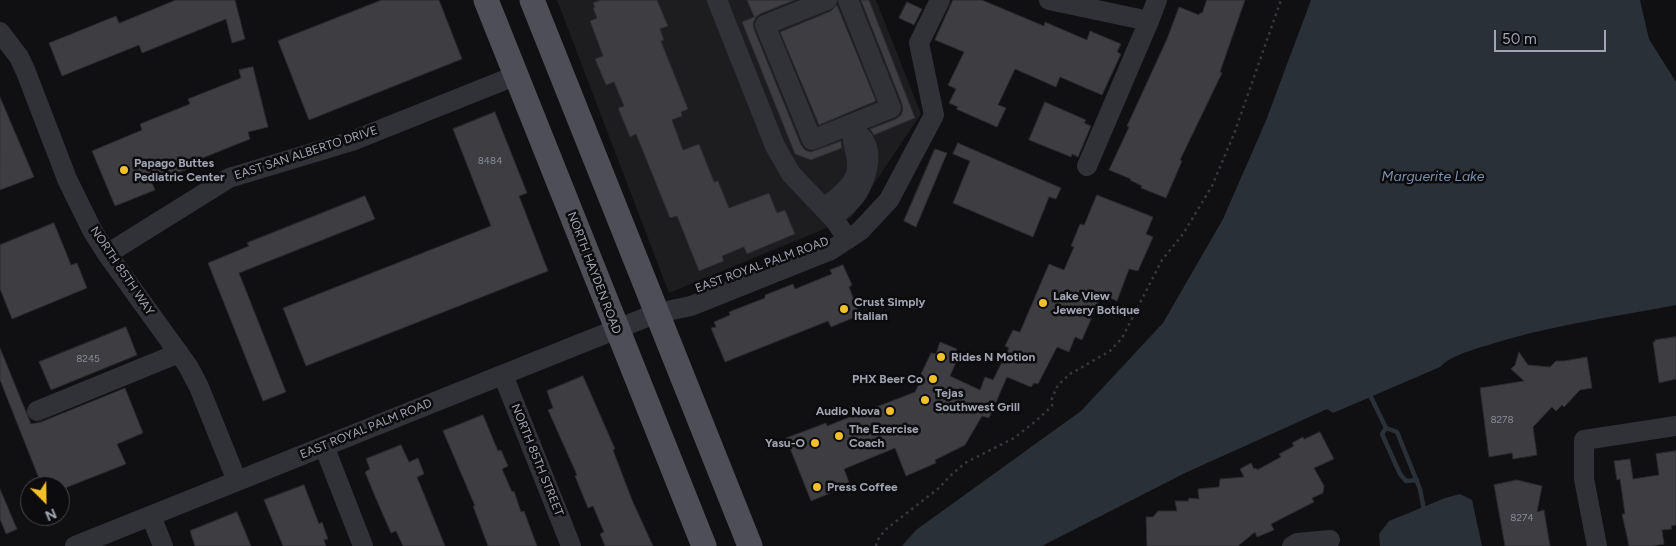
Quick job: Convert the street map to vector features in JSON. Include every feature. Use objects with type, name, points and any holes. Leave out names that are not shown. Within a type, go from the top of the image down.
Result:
[{"type":"main road","name":"NORTH HAYDEN ROAD","points":[[486,0],[704,546]]},
{"type":"main road","points":[[532,0],[750,546]]},
{"type":"street","points":[[717,0],[775,146],[791,174],[829,214],[848,239]]},
{"type":"street","points":[[827,0],[765,25],[812,140],[852,128],[892,108],[848,0]]},
{"type":"street","name":"EAST ROYAL PALM ROAD","points":[[75,546],[657,313],[691,306],[831,250],[860,231],[889,200],[934,115],[919,43],[940,0]]},
{"type":"street","points":[[1049,0],[1149,22]]},
{"type":"street","points":[[1088,166],[1157,0]]},
{"type":"street","name":"NORTH 85TH WAY","points":[[0,32],[23,64],[67,179],[92,230],[188,366],[199,387],[237,481]]},
{"type":"street","name":"EAST SAN ALBERTO DRIVE","points":[[108,254],[228,178],[352,141],[517,75]]},
{"type":"street","points":[[829,214],[857,194],[864,181],[868,167],[867,151],[863,138],[852,128]]},
{"type":"street","points":[[37,411],[179,353]]},
{"type":"street","name":"NORTH 85TH STREET","points":[[503,375],[571,546]]},
{"type":"street","points":[[1597,546],[1584,479],[1584,440],[1676,426]]},
{"type":"street","points":[[324,446],[363,546]]},
{"type":"street","points":[[151,516],[163,546]]},
{"type":"street","points":[[1292,546],[1297,543],[1330,540]]},
{"type":"path","points":[[876,546],[877,541],[885,530],[934,492],[966,463],[1014,438],[1037,420],[1052,406],[1052,398],[1058,385],[1070,374],[1110,352],[1122,338],[1162,260],[1184,234],[1212,186],[1234,134],[1281,0]]},
{"type":"shaded area","points":[[557,0],[876,0],[921,114],[851,218],[669,293]]},
{"type":"water","name":"Marguerite Lake","points":[[1311,0],[1640,0],[1649,39],[1676,82],[1676,305],[1556,327],[1508,339],[1461,354],[1450,359],[1440,367],[1333,413],[1327,409],[1185,473],[1042,546],[902,546],[916,530],[1081,411],[1163,323],[1223,219],[1265,123]]},
{"type":"water","points":[[1460,494],[1472,500],[1482,546],[1380,546],[1379,534],[1389,521],[1445,498]]},
{"type":"building","points":[[176,0],[235,0],[245,39],[232,43],[226,19],[142,53],[139,45],[62,76],[49,43],[116,16],[119,23]]},
{"type":"building","points":[[382,0],[439,0],[462,59],[309,120],[278,41]]},
{"type":"building","points":[[601,0],[657,0],[668,26],[660,29],[664,40],[661,41],[688,109],[681,112],[682,116],[672,120],[683,150],[699,144],[714,182],[718,181],[729,208],[769,193],[777,213],[785,210],[795,234],[747,254],[744,247],[722,256],[724,261],[699,271],[677,216],[670,218],[636,134],[630,137],[618,108],[624,106],[614,82],[606,85],[595,59],[603,56],[590,21],[597,18],[593,3]]},
{"type":"building","points":[[747,0],[795,0],[760,14],[753,23],[754,29],[801,145],[805,150],[811,152],[841,141],[842,148],[811,160],[795,154],[742,22],[754,17]]},
{"type":"building","points":[[861,0],[869,0],[915,118],[874,135],[870,129],[896,119],[901,115],[903,109]]},
{"type":"building","points":[[953,0],[982,0],[1044,26],[1045,22],[1087,40],[1090,31],[1121,44],[1117,52],[1121,54],[1102,95],[1060,77],[1056,87],[1015,69],[998,105],[1006,108],[997,127],[956,109],[958,107],[949,103],[956,89],[948,85],[964,52],[935,40]]},
{"type":"building","points":[[1207,0],[1245,0],[1220,72],[1222,73],[1180,160],[1182,161],[1166,198],[1141,188],[1142,186],[1131,179],[1109,170],[1167,39],[1179,7],[1199,15],[1202,13]]},
{"type":"building","points":[[907,2],[922,9],[914,25],[899,18]]},
{"type":"building","points":[[837,5],[876,101],[819,125],[780,32],[831,11]]},
{"type":"building","points":[[253,67],[268,127],[248,132],[250,139],[200,159],[202,163],[152,183],[155,190],[115,206],[92,151],[142,130],[140,124],[190,104],[188,99],[241,78],[239,70]]},
{"type":"building","points":[[0,97],[34,177],[0,190]]},
{"type":"building","points":[[1045,102],[1086,120],[1084,123],[1091,126],[1078,157],[1072,154],[1071,157],[1029,140]]},
{"type":"building","points":[[495,112],[527,193],[519,196],[548,271],[306,366],[283,308],[491,226],[453,129]]},
{"type":"building","points":[[958,143],[1061,188],[1056,199],[1049,197],[1033,237],[953,203],[970,161],[953,154]]},
{"type":"building","points":[[935,149],[947,153],[916,227],[904,221]]},
{"type":"building","points":[[1097,195],[1153,217],[1146,234],[1153,237],[1138,271],[1129,269],[1117,301],[1102,294],[1082,340],[1075,337],[1069,352],[1057,347],[1038,384],[1034,383],[1031,387],[1007,377],[989,418],[982,416],[965,445],[935,460],[936,463],[906,476],[895,448],[844,469],[850,485],[811,501],[786,438],[826,423],[827,426],[915,392],[931,353],[936,354],[940,342],[957,349],[953,359],[957,360],[950,376],[980,390],[985,377],[993,380],[1009,348],[1005,346],[1013,330],[1020,332],[1049,264],[1064,270],[1074,247],[1071,246],[1080,224],[1084,225]]},
{"type":"building","points":[[365,196],[375,219],[239,273],[286,392],[263,401],[208,263],[249,246],[247,243]]},
{"type":"building","points":[[54,223],[71,265],[77,263],[87,288],[12,319],[0,289],[0,245]]},
{"type":"building","points":[[843,265],[852,285],[849,287],[860,315],[831,327],[828,321],[725,362],[711,328],[716,327],[714,322],[730,315],[729,312],[765,298],[765,295],[793,284],[795,289],[832,274],[830,270]]},
{"type":"building","points":[[126,327],[137,355],[51,390],[39,362]]},
{"type":"building","points":[[1676,337],[1676,379],[1659,383],[1653,342],[1655,340]]},
{"type":"building","points":[[0,348],[31,424],[41,422],[125,388],[143,433],[117,444],[126,464],[70,486],[70,476],[38,476],[0,380]]},
{"type":"building","points":[[1519,352],[1528,365],[1550,367],[1556,361],[1587,357],[1592,388],[1580,390],[1564,407],[1562,405],[1556,411],[1552,407],[1533,427],[1537,455],[1513,459],[1512,453],[1489,457],[1480,388],[1524,381],[1511,369],[1515,365]]},
{"type":"building","points":[[583,376],[615,449],[613,450],[632,500],[653,546],[605,546],[600,534],[604,532],[593,506],[588,508],[575,476],[577,475],[548,410],[553,408],[547,391]]},
{"type":"building","points":[[483,415],[498,451],[501,450],[508,466],[502,469],[512,492],[514,491],[521,512],[524,511],[537,546],[488,546],[473,506],[475,506],[443,431]]},
{"type":"building","points":[[1320,432],[1334,459],[1314,468],[1324,486],[1323,493],[1312,498],[1314,502],[1271,524],[1274,530],[1257,537],[1255,532],[1238,546],[1147,546],[1146,517],[1153,517],[1158,511],[1177,511],[1175,501],[1188,501],[1189,498],[1199,499],[1198,489],[1219,487],[1220,479],[1244,477],[1240,469],[1251,463],[1254,469],[1256,468],[1257,470],[1281,457],[1279,454],[1294,446],[1292,443],[1303,437],[1304,439]]},
{"type":"building","points":[[401,445],[409,462],[418,458],[424,474],[417,477],[445,546],[403,546],[396,531],[391,533],[374,494],[365,472],[370,469],[366,459]]},
{"type":"building","points":[[1676,451],[1676,525],[1671,526],[1672,529],[1662,530],[1664,544],[1629,546],[1622,514],[1625,514],[1620,479],[1617,480],[1614,461],[1630,459],[1633,479],[1659,475],[1656,454]]},
{"type":"building","points":[[1517,480],[1542,486],[1537,512],[1544,510],[1550,546],[1505,546],[1494,485]]},
{"type":"building","points":[[304,485],[319,524],[322,522],[328,539],[324,540],[326,546],[283,546],[264,500]]},
{"type":"building","points":[[0,489],[17,529],[6,534],[0,519]]},
{"type":"building","points":[[237,512],[251,546],[195,546],[190,531]]},
{"type":"waterway","points":[[1369,393],[1386,428],[1397,432],[1420,489],[1424,510]]},
{"type":"waterway","points":[[1386,428],[1382,434],[1400,474],[1406,481],[1417,480]]},
{"type":"place","name":"Papago Buttes Pediatric Center","points":[[124,170]]},
{"type":"place","name":"Lake View Jewery Botique","points":[[1043,303]]},
{"type":"place","name":"Crust Simply Italian","points":[[844,309]]},
{"type":"place","name":"Rides N Motion","points":[[941,357]]},
{"type":"place","name":"PHX Beer Co","points":[[933,379]]},
{"type":"place","name":"Tejas Southwest Grill","points":[[925,400]]},
{"type":"place","name":"Audio Nova","points":[[890,411]]},
{"type":"place","name":"The Exercise Coach","points":[[839,436]]},
{"type":"place","name":"Yasu-O","points":[[815,443]]},
{"type":"place","name":"Press Coffee","points":[[817,487]]}]
